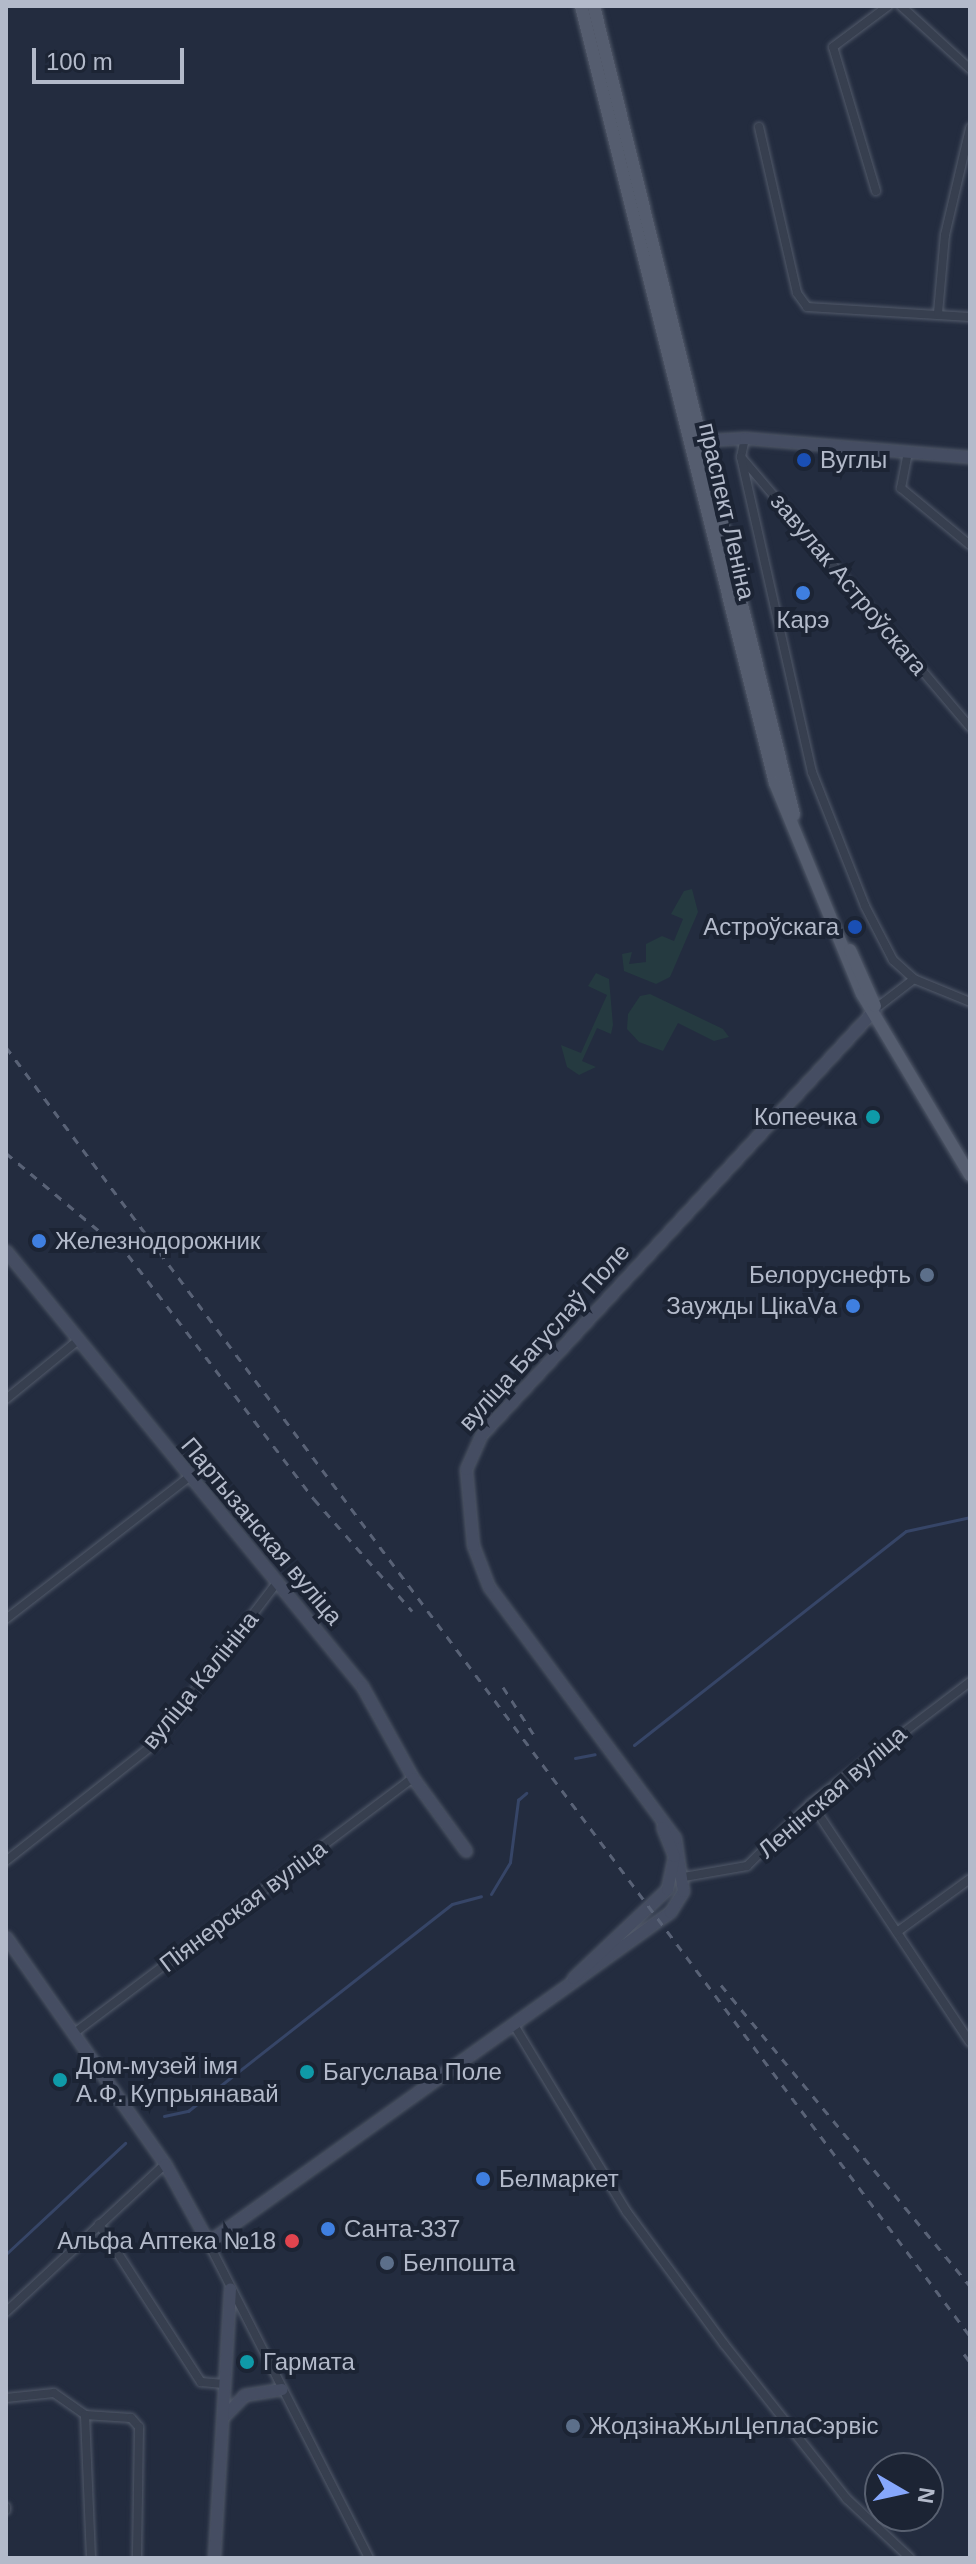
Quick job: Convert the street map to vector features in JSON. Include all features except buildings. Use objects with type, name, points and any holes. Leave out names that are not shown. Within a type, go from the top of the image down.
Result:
[{"type":"main road","name":"праспект Леніна","points":[[581,6],[694,441],[775,783],[828,920],[970,1175]]},
{"type":"main road","name":"праспект Леніна","points":[[594,6],[691,409],[694,441],[706,470],[783,780],[875,1009]]},
{"type":"main road","points":[[691,409],[711,433],[728,439]]},
{"type":"main road","points":[[694,441],[745,438],[970,457]]},
{"type":"main road","points":[[706,470],[709,451],[728,439]]},
{"type":"main road","name":"вуліца Багуслаў Поле","points":[[208,2242],[670,1912],[684,1877],[682,1853],[489,1587],[473,1545],[466,1469],[481,1435],[875,1009]]},
{"type":"main road","name":"Партызанская вуліца","points":[[6,1251],[362,1686],[413,1778],[466,1851]]},
{"type":"main road","name":"вуліца Багуслаў Поле","points":[[558,1994],[667,1889],[674,1856],[659,1819]]},
{"type":"main road","points":[[6,1937],[165,2164],[208,2242]]},
{"type":"main road","points":[[214,2558],[230,2288]]},
{"type":"main road","points":[[221,2427],[236,2399],[282,2389]]},
{"type":"street","points":[[876,191],[833,47],[888,6]]},
{"type":"street","points":[[901,6],[970,69]]},
{"type":"street","points":[[759,127],[797,293],[807,307],[970,317]]},
{"type":"street","points":[[938,313],[945,235],[970,128]]},
{"type":"street","points":[[745,438],[741,457],[743,489],[785,627],[812,772],[865,906],[893,960],[914,979],[970,1002]]},
{"type":"street","points":[[908,452],[901,488],[970,545]]},
{"type":"street","name":"завулак Астроўскага","points":[[741,457],[970,727]]},
{"type":"street","points":[[875,1009],[914,979]]},
{"type":"street","points":[[6,1399],[77,1341]]},
{"type":"street","points":[[6,1619],[189,1477]]},
{"type":"street","name":"вуліца Калініна","points":[[6,1861],[154,1744],[276,1584]]},
{"type":"street","name":"Ленінская вуліца","points":[[684,1877],[747,1866],[811,1803],[970,1682]]},
{"type":"street","name":"Піянерская вуліца","points":[[73,2034],[413,1778]]},
{"type":"street","points":[[811,1803],[970,2042]]},
{"type":"street","points":[[897,1932],[970,1879]]},
{"type":"street","points":[[514,2025],[627,2212],[724,2344],[847,2499],[910,2558]]},
{"type":"street","points":[[6,2312],[165,2164]]},
{"type":"street","points":[[99,2224],[201,2382],[224,2384]]},
{"type":"street","points":[[208,2242],[369,2558]]},
{"type":"street","points":[[6,2398],[54,2393],[85,2415],[131,2418],[139,2427],[137,2558]]},
{"type":"street","points":[[85,2415],[91,2558]]},
{"type":"green space","points":[[692,889],[698,912],[670,977],[656,984],[624,971],[622,954],[632,952],[629,964],[646,962],[646,944],[662,936],[674,941],[683,919],[671,914],[684,891]]},
{"type":"green space","points":[[596,973],[609,979],[613,1025],[611,1034],[597,1028],[582,1061],[596,1067],[579,1075],[567,1067],[561,1045],[581,1053],[607,995],[588,986]]},
{"type":"green space","points":[[650,994],[723,1029],[729,1037],[714,1041],[678,1023],[663,1051],[639,1042],[627,1029],[628,1014],[640,996]]},
{"type":"waterway","points":[[634,1745],[906,1531],[970,1517]]},
{"type":"waterway","points":[[575,1758],[595,1754]]},
{"type":"waterway","points":[[491,1894],[510,1862],[518,1800],[526,1793]]},
{"type":"waterway","points":[[164,2116],[188,2111],[452,1904],[481,1896]]},
{"type":"waterway","points":[[6,2254],[125,2143]]},
{"type":"railway","points":[[6,1047],[970,2336]]},
{"type":"railway","points":[[6,1153],[128,1255],[314,1499],[412,1611]]},
{"type":"railway","points":[[503,1687],[536,1738]]},
{"type":"railway","points":[[721,1985],[970,2286]]},
{"type":"railway","points":[[964,2354],[970,2362]]},
{"type":"place","name":"Вуглы","points":[[804,460]]},
{"type":"place","name":"Карэ","points":[[803,593]]},
{"type":"place","name":"Астроўскага","points":[[855,927]]},
{"type":"place","name":"Копеечка","points":[[873,1117]]},
{"type":"place","name":"Железнодорожник","points":[[39,1241]]},
{"type":"place","name":"Белоруснефть","points":[[927,1275]]},
{"type":"place","name":"Заужды ЦікаVа","points":[[853,1306]]},
{"type":"place","name":"Багуслава Поле","points":[[307,2072]]},
{"type":"place","name":"Дом-музей імя А.Ф. Купрыянавай","points":[[60,2080]]},
{"type":"place","name":"Белмаркет","points":[[483,2179]]},
{"type":"place","name":"Санта-337","points":[[328,2229]]},
{"type":"place","name":"Альфа Аптека №18","points":[[292,2241]]},
{"type":"place","name":"Белпошта","points":[[387,2263]]},
{"type":"place","name":"Гармата","points":[[247,2362]]},
{"type":"place","name":"ЖодзінаЖылЦеплаСэрвіс","points":[[573,2426]]}]
